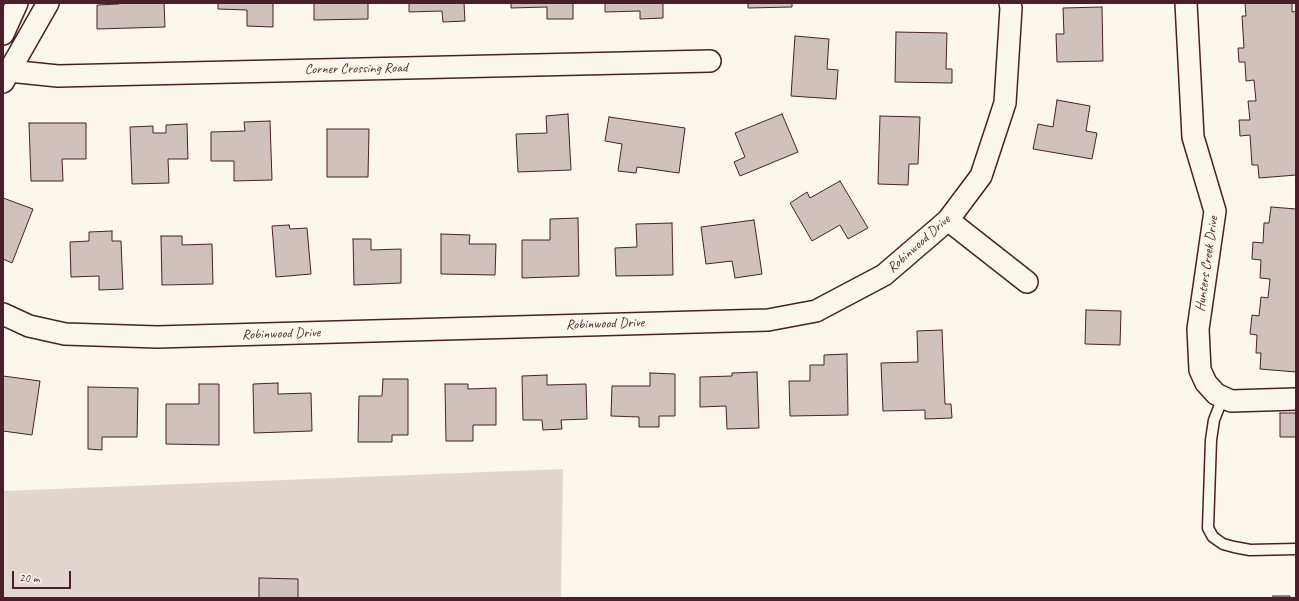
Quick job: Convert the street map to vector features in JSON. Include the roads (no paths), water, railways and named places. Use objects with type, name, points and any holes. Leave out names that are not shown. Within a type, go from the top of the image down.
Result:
[{"type":"street","points":[[3,34],[17,3]]},
{"type":"street","points":[[5,74],[48,3]]},
{"type":"street","name":"Robinwood Drive","points":[[3,314],[29,326],[65,334],[157,337],[768,320],[816,311],[884,275],[948,220],[981,176],[1005,104],[1012,8],[1010,3]]},
{"type":"street","name":"Hunters Creek Drive","points":[[1186,3],[1193,138],[1215,211],[1198,329],[1200,370],[1206,383],[1216,394],[1231,401],[1296,400]]},
{"type":"street","name":"Corner Crossing Road","points":[[5,74],[58,76],[710,61]]},
{"type":"street","points":[[948,220],[1027,282]]},
{"type":"lane","points":[[1222,397],[1214,420],[1211,440],[1208,528],[1213,536],[1222,544],[1234,547],[1250,550],[1296,549]]}]
